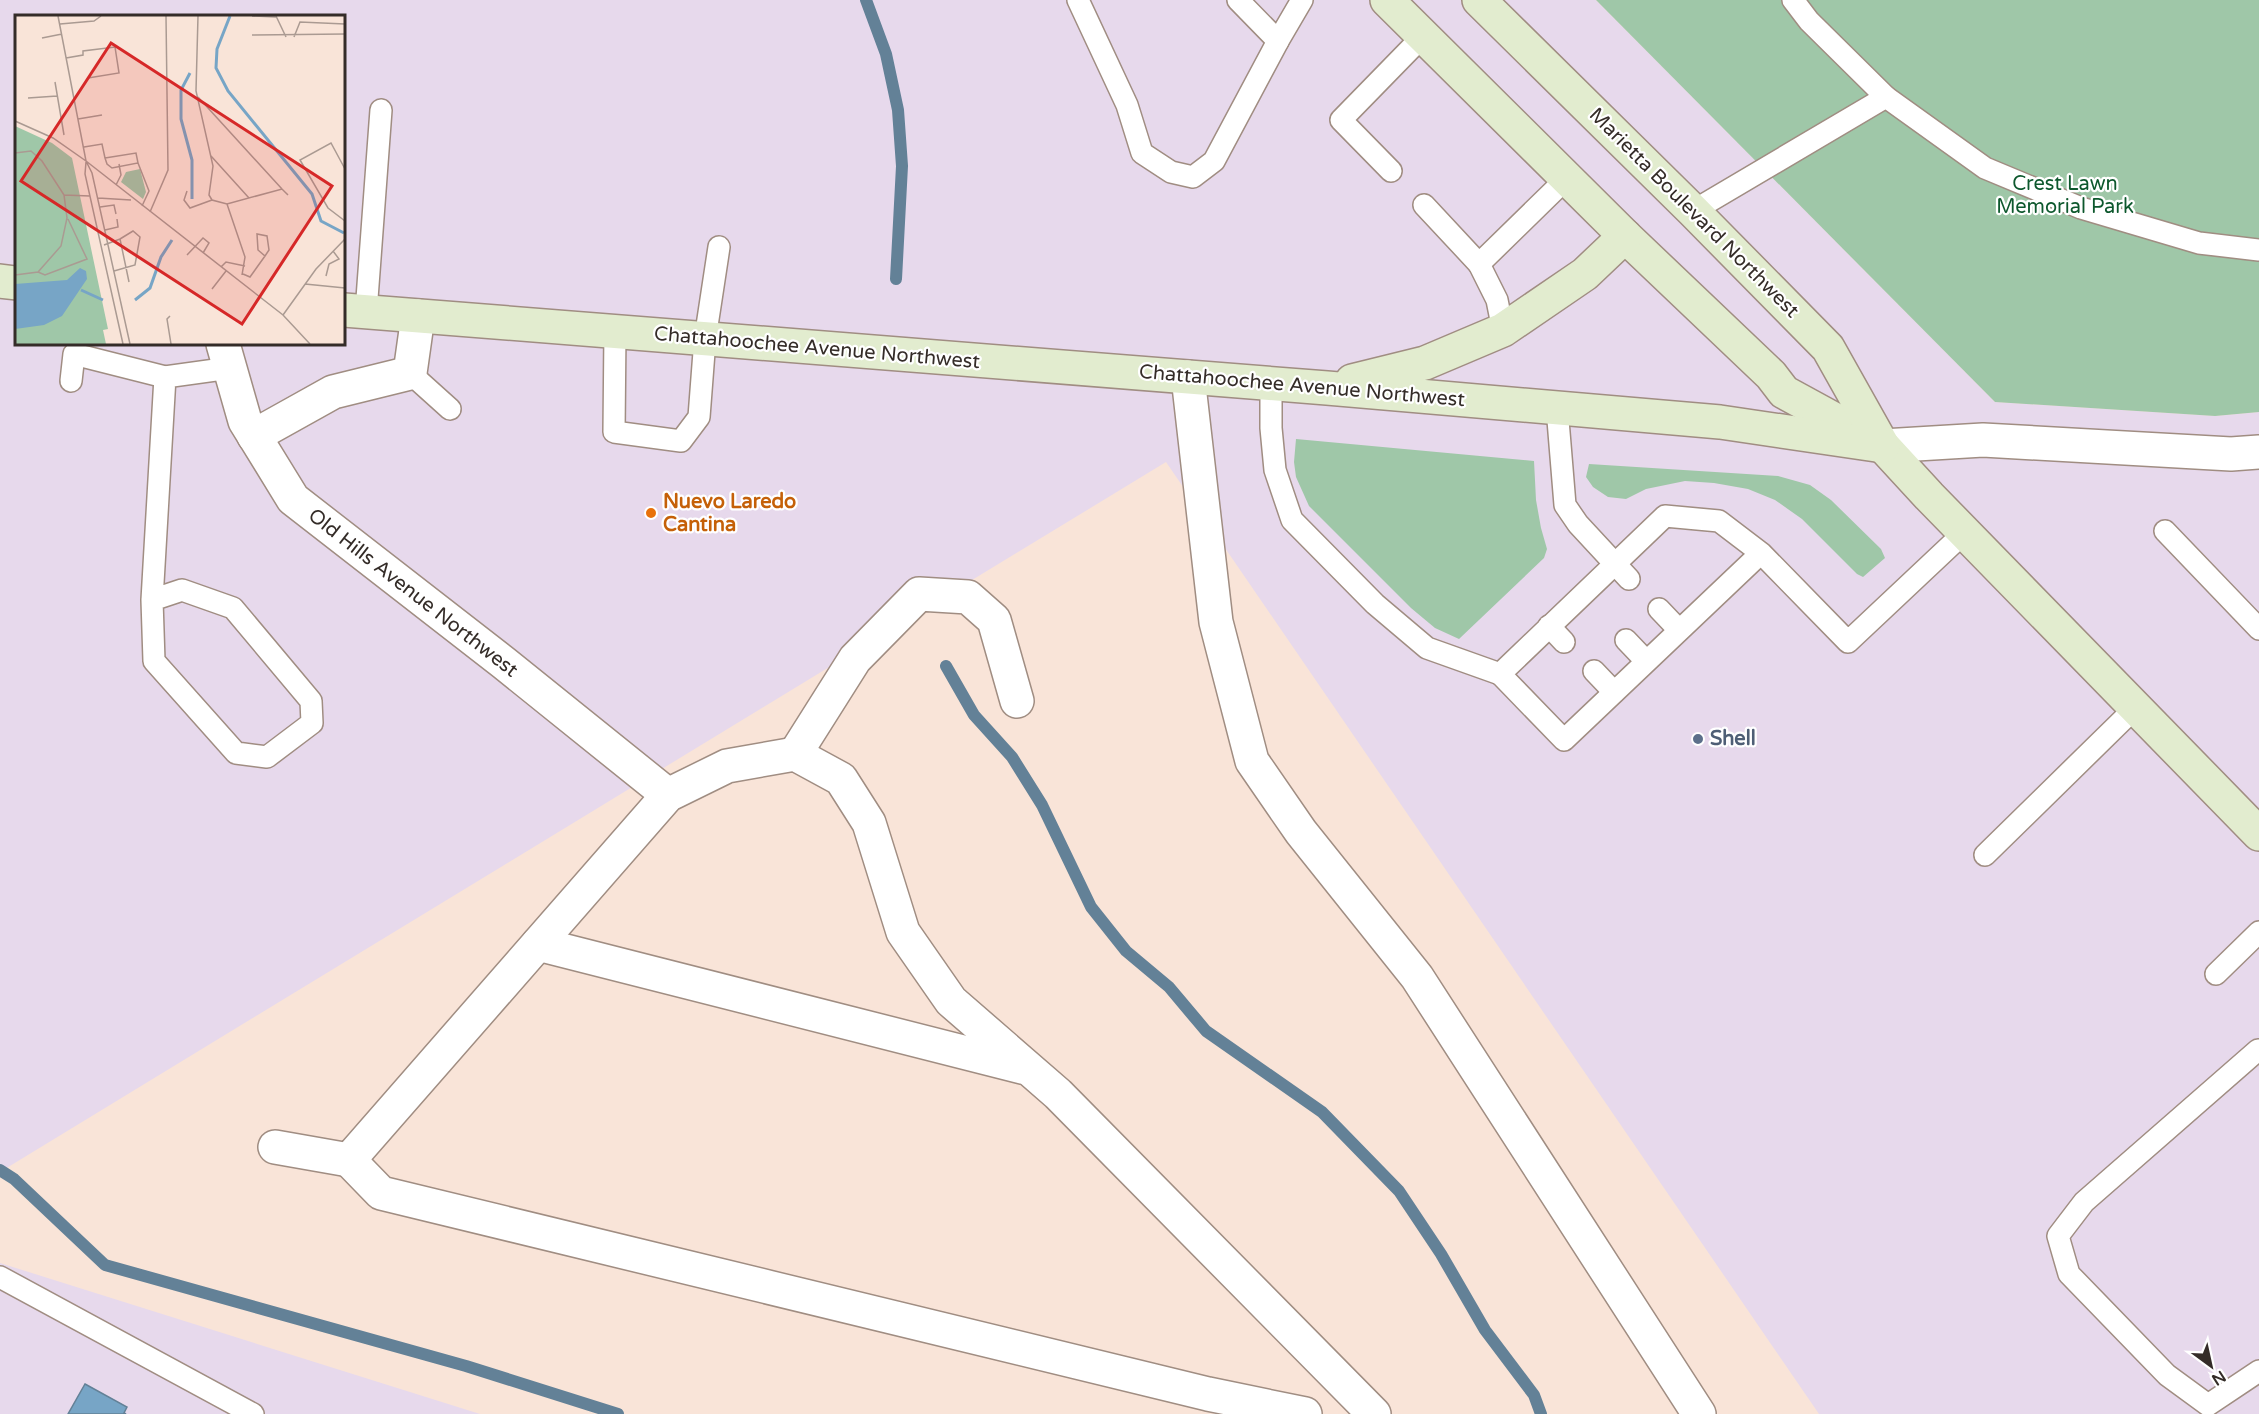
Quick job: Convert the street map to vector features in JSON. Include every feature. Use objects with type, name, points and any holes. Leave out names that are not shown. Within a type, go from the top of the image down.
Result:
[{"type":"street","points":[[1387,0],[1625,236],[1771,375],[1784,392],[1883,446],[2259,834]]},
{"type":"street","name":"Marietta Boulevard Northwest","points":[[1479,0],[1828,348],[1883,446]]},
{"type":"street","points":[[1327,388],[1425,363],[1503,330],[1585,273],[1625,236]]},
{"type":"street","points":[[0,281],[15,283]]},
{"type":"street","name":"Chattahoochee Avenue Northwest","points":[[355,311],[1272,383],[1720,422],[1883,446],[1983,440],[2231,453],[2259,452]]},
{"type":"street","points":[[254,436],[333,392],[410,373],[418,316]]},
{"type":"street","name":"Old Hills Avenue Northwest","points":[[226,356],[244,420],[293,499],[504,663],[668,795]]},
{"type":"street","points":[[1188,377],[1216,622],[1252,761],[1301,832],[1417,977],[1700,1414]]},
{"type":"street","points":[[795,754],[855,659],[919,594],[968,597],[994,620],[1017,701]]},
{"type":"street","points":[[349,1160],[668,795],[727,766],[795,754],[841,779],[869,823],[903,932],[951,1001],[1058,1094],[1374,1414]]},
{"type":"street","points":[[538,944],[1030,1070]]},
{"type":"street","points":[[275,1147],[349,1160],[381,1193],[1197,1391],[1305,1414]]},
{"type":"lane","points":[[1078,0],[1127,105],[1142,153],[1171,172],[1192,177],[1214,160],[1302,0]]},
{"type":"lane","points":[[1238,0],[1278,41]]},
{"type":"lane","points":[[1793,0],[1809,21],[1886,97],[1985,168],[2081,208],[2199,243],[2259,250]]},
{"type":"lane","points":[[1391,171],[1341,120],[1424,36]]},
{"type":"lane","points":[[1693,211],[1886,97]]},
{"type":"lane","points":[[355,311],[381,110]]},
{"type":"lane","points":[[1479,264],[1567,178]]},
{"type":"lane","points":[[1424,206],[1479,264],[1497,300],[1503,330]]},
{"type":"lane","points":[[615,331],[614,432],[681,441],[699,417],[705,339],[718,247]]},
{"type":"lane","points":[[71,381],[74,354],[165,377],[226,356]]},
{"type":"lane","points":[[410,373],[450,409]]},
{"type":"lane","points":[[152,600],[182,590],[233,608],[311,701],[312,723],[267,757],[236,753],[154,661],[152,600],[165,377]]},
{"type":"lane","points":[[1272,383],[1270,428],[1275,470],[1292,520],[1376,604],[1426,648],[1500,674],[1564,740],[1761,553]]},
{"type":"lane","points":[[1557,408],[1565,506],[1578,524],[1622,571]]},
{"type":"lane","points":[[1500,674],[1549,626],[1590,602],[1622,571],[1665,516],[1719,521],[1761,553],[1848,642],[1966,531]]},
{"type":"lane","points":[[2165,531],[2259,629]]},
{"type":"lane","points":[[1659,609],[1679,630]]},
{"type":"lane","points":[[1549,626],[1564,642]]},
{"type":"lane","points":[[1626,640],[1646,661]]},
{"type":"lane","points":[[1594,671],[1614,692]]},
{"type":"lane","points":[[1985,855],[2136,707]]},
{"type":"lane","points":[[2216,974],[2259,932]]},
{"type":"lane","points":[[2258,1050],[2084,1202],[2058,1236],[2069,1274],[2167,1375],[2208,1405],[2259,1371]]},
{"type":"lane","points":[[0,1277],[253,1414]]},
{"type":"shaded area","points":[[0,0],[1596,0],[1995,402],[2215,416],[2259,412],[2259,1414],[1819,1414],[1166,462],[0,1172]]},
{"type":"shaded area","points":[[0,1263],[480,1414],[0,1414]]},
{"type":"green space","name":"Crest Lawn Memorial Park","points":[[1596,0],[2259,0],[2259,412],[2215,416],[1995,402]]},
{"type":"green space","points":[[1296,439],[1534,461],[1536,500],[1547,549],[1544,558],[1459,639],[1435,628],[1411,608],[1309,506],[1296,477],[1294,462]]},
{"type":"green space","points":[[1589,464],[1778,476],[1810,485],[1831,500],[1881,549],[1885,558],[1863,577],[1857,574],[1802,519],[1775,500],[1748,489],[1685,481],[1646,489],[1626,499],[1608,497],[1593,487],[1586,477]]},
{"type":"water","points":[[85,1384],[127,1407],[124,1413],[126,1414],[68,1414]]},
{"type":"waterway","points":[[866,0],[886,54],[898,110],[902,166],[896,279]]},
{"type":"waterway","points":[[946,666],[974,715],[1012,757],[1042,805],[1091,907],[1126,951],[1169,987],[1206,1031],[1322,1112],[1399,1191],[1441,1254],[1485,1330],[1534,1395],[1541,1414]]},
{"type":"waterway","points":[[0,1170],[14,1179],[105,1265],[466,1366],[618,1414]]},
{"type":"place","name":"Nuevo Laredo Cantina","points":[[651,513]]},
{"type":"place","name":"Shell","points":[[1698,739]]}]
